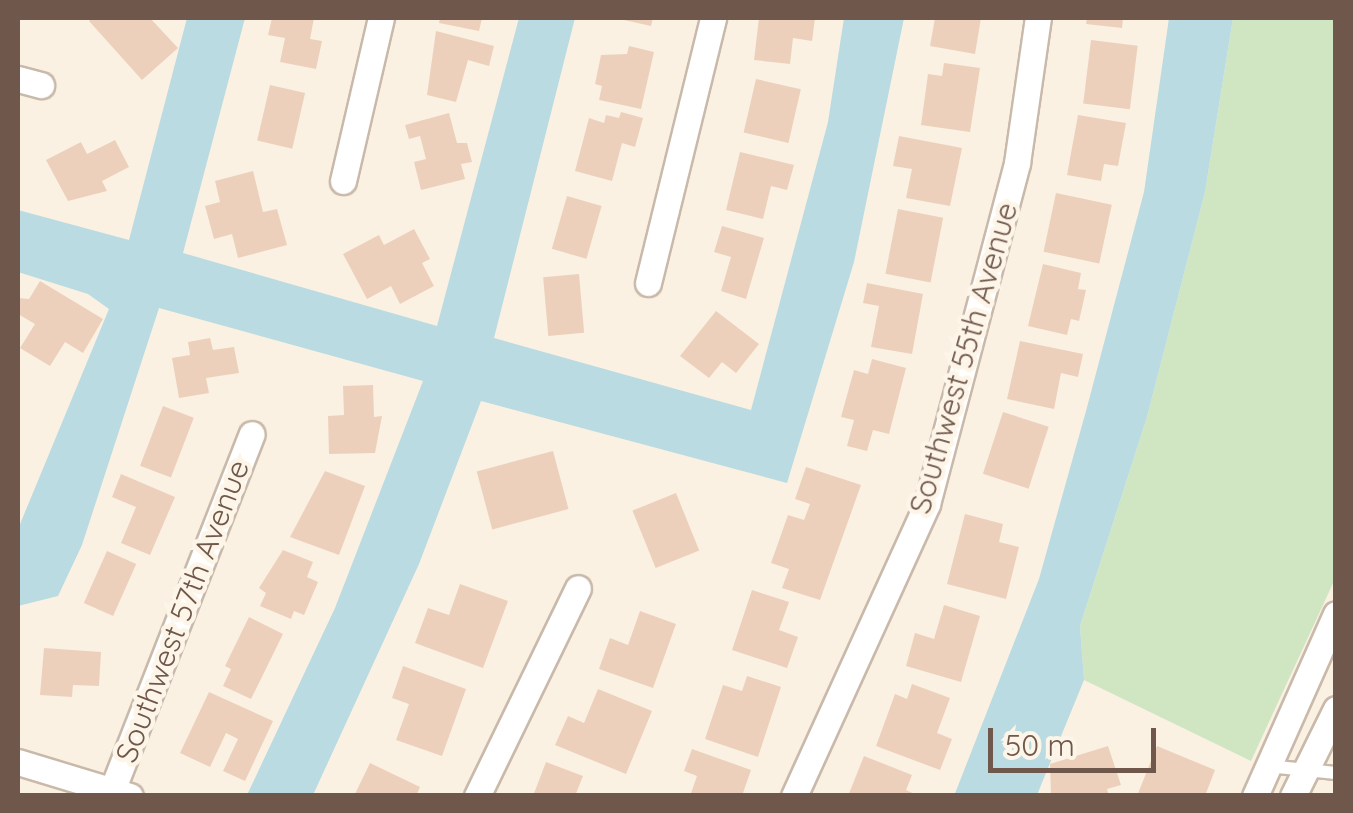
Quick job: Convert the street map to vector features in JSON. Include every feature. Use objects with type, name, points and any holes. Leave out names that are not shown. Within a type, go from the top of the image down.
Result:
[{"type":"street","points":[[342,181],[381,18]]},
{"type":"street","points":[[648,283],[713,18]]},
{"type":"street","name":"Southwest 55th Avenue","points":[[794,796],[927,504],[1016,164],[1038,18]]},
{"type":"street","name":"Southwest 57th Avenue","points":[[122,792],[252,434]]},
{"type":"street","points":[[477,796],[578,588]]},
{"type":"street","points":[[1254,796],[1336,614]]},
{"type":"street","points":[[1298,784],[1336,709]]},
{"type":"street","points":[[18,762],[122,792]]},
{"type":"lane","points":[[1268,766],[1298,784],[1336,774]]},
{"type":"green space","points":[[1233,18],[1335,18],[1335,579],[1251,761],[1084,680],[1080,626],[1147,417],[1205,192]]},
{"type":"water","points":[[187,18],[245,18],[183,253],[437,326],[519,18],[575,18],[494,338],[751,410],[828,122],[844,18],[904,18],[854,262],[787,483],[481,401],[419,564],[313,795],[247,795],[335,608],[423,381],[159,308],[82,545],[58,596],[18,606],[18,529],[109,309],[88,294],[18,272],[18,210],[129,240]]},
{"type":"water","points":[[1169,18],[1233,18],[1205,192],[1147,417],[1080,626],[1084,680],[1037,795],[954,796],[1039,579],[1086,411],[1144,192]]},
{"type":"building","points":[[150,18],[178,48],[142,80],[89,21]]},
{"type":"building","points":[[272,18],[314,18],[310,39],[322,41],[316,69],[280,62],[285,38],[268,35]]},
{"type":"building","points":[[440,18],[482,18],[479,31],[439,23]]},
{"type":"building","points":[[615,18],[653,18],[651,26]]},
{"type":"building","points":[[759,18],[815,18],[812,41],[793,38],[790,64],[754,60]]},
{"type":"building","points":[[935,18],[981,18],[975,54],[930,46]]},
{"type":"building","points":[[1087,18],[1123,18],[1122,28],[1086,24]]},
{"type":"building","points":[[436,31],[494,46],[489,66],[468,60],[456,102],[427,95]]},
{"type":"building","points":[[1091,40],[1138,46],[1130,109],[1083,104]]},
{"type":"building","points":[[629,46],[654,52],[641,109],[599,100],[602,86],[595,84],[601,55],[627,54]]},
{"type":"building","points":[[944,63],[980,68],[970,132],[921,125],[928,74],[942,76]]},
{"type":"building","points":[[756,79],[801,89],[788,143],[744,133]]},
{"type":"building","points":[[270,85],[305,93],[292,149],[257,141]]},
{"type":"building","points":[[621,112],[643,118],[635,147],[622,143],[612,181],[575,171],[589,118],[604,123],[606,115],[619,118]]},
{"type":"building","points":[[449,113],[457,143],[467,143],[472,162],[461,164],[465,179],[421,190],[414,162],[426,159],[420,136],[409,139],[405,125]]},
{"type":"building","points":[[1078,115],[1126,123],[1118,166],[1104,164],[1101,181],[1067,175]]},
{"type":"building","points":[[899,136],[962,148],[950,206],[906,198],[912,169],[893,166]]},
{"type":"building","points":[[115,140],[129,167],[102,181],[107,191],[68,201],[46,160],[81,142],[87,154]]},
{"type":"building","points":[[740,152],[794,165],[787,190],[771,186],[763,219],[726,210]]},
{"type":"building","points":[[253,171],[263,212],[277,209],[287,245],[238,258],[232,234],[214,239],[205,206],[220,202],[215,181]]},
{"type":"building","points":[[1056,193],[1112,205],[1099,264],[1044,252]]},
{"type":"building","points":[[567,196],[602,206],[586,259],[552,249]]},
{"type":"building","points":[[898,209],[943,218],[931,283],[885,274]]},
{"type":"building","points":[[722,226],[764,238],[746,299],[721,291],[731,257],[714,252]]},
{"type":"building","points":[[414,229],[430,259],[422,263],[434,286],[400,304],[391,286],[367,299],[343,254],[379,235],[384,245]]},
{"type":"building","points":[[1043,264],[1081,273],[1078,289],[1086,290],[1079,321],[1071,319],[1067,335],[1028,326]]},
{"type":"building","points":[[579,274],[584,333],[548,336],[543,277]]},
{"type":"building","points":[[40,281],[103,319],[83,353],[65,342],[50,366],[20,348],[35,324],[18,314],[18,298],[29,299]]},
{"type":"building","points":[[867,283],[923,294],[912,354],[871,347],[879,306],[863,303]]},
{"type":"building","points":[[716,311],[759,344],[736,373],[722,362],[709,378],[680,356]]},
{"type":"building","points":[[210,338],[213,350],[234,347],[239,373],[206,378],[209,393],[179,398],[172,358],[190,355],[188,342]]},
{"type":"building","points":[[1020,341],[1083,354],[1078,377],[1061,373],[1054,409],[1007,399]]},
{"type":"building","points":[[872,359],[906,368],[889,434],[873,430],[867,451],[847,446],[854,420],[841,417],[854,370],[868,374]]},
{"type":"building","points":[[373,385],[374,417],[382,416],[375,453],[329,454],[328,416],[344,415],[343,386]]},
{"type":"building","points":[[163,406],[194,418],[171,478],[140,466]]},
{"type":"building","points":[[1003,412],[1049,427],[1029,489],[983,474]]},
{"type":"building","points":[[553,451],[569,509],[492,529],[477,471]]},
{"type":"building","points":[[806,467],[861,485],[820,600],[782,588],[789,569],[771,563],[788,515],[804,520],[810,504],[795,499]]},
{"type":"building","points":[[325,471],[365,486],[339,555],[290,537]]},
{"type":"building","points":[[121,474],[175,497],[150,555],[121,543],[136,507],[112,497]]},
{"type":"building","points":[[676,493],[699,550],[656,568],[632,511]]},
{"type":"building","points":[[965,514],[1003,524],[999,542],[1019,547],[1006,599],[947,584]]},
{"type":"building","points":[[283,550],[313,562],[307,577],[318,582],[304,615],[294,611],[291,619],[260,606],[266,593],[259,588]]},
{"type":"building","points":[[107,551],[136,564],[113,616],[84,603]]},
{"type":"building","points":[[460,584],[508,601],[483,668],[415,643],[428,608],[449,615]]},
{"type":"building","points":[[752,590],[789,602],[779,630],[798,637],[787,668],[732,650]]},
{"type":"building","points":[[944,605],[980,616],[961,682],[906,666],[915,633],[934,639]]},
{"type":"building","points":[[640,611],[676,624],[653,688],[599,669],[610,638],[628,645]]},
{"type":"building","points":[[249,617],[283,634],[251,699],[223,686],[231,669],[225,666]]},
{"type":"building","points":[[44,648],[101,652],[99,686],[73,685],[72,697],[40,695]]},
{"type":"building","points":[[403,666],[466,689],[442,756],[396,740],[409,704],[392,698]]},
{"type":"building","points":[[747,676],[781,687],[758,757],[705,739],[723,685],[742,691]]},
{"type":"building","points":[[912,684],[950,698],[937,733],[952,739],[940,770],[876,746],[895,694],[907,699]]},
{"type":"building","points":[[598,689],[652,711],[626,774],[555,745],[568,716],[584,723]]},
{"type":"building","points":[[209,692],[273,721],[245,781],[223,771],[238,739],[226,733],[210,767],[180,753]]},
{"type":"building","points":[[1108,746],[1121,785],[1107,789],[1109,796],[1051,796],[1050,764]]},
{"type":"building","points":[[1157,746],[1215,770],[1205,796],[1137,796]]},
{"type":"building","points":[[692,749],[751,770],[742,796],[690,796],[697,776],[684,771]]},
{"type":"building","points":[[864,756],[912,775],[906,790],[919,796],[848,796]]},
{"type":"building","points":[[546,762],[583,776],[575,796],[533,796]]},
{"type":"building","points":[[370,763],[420,787],[416,796],[354,796]]}]
